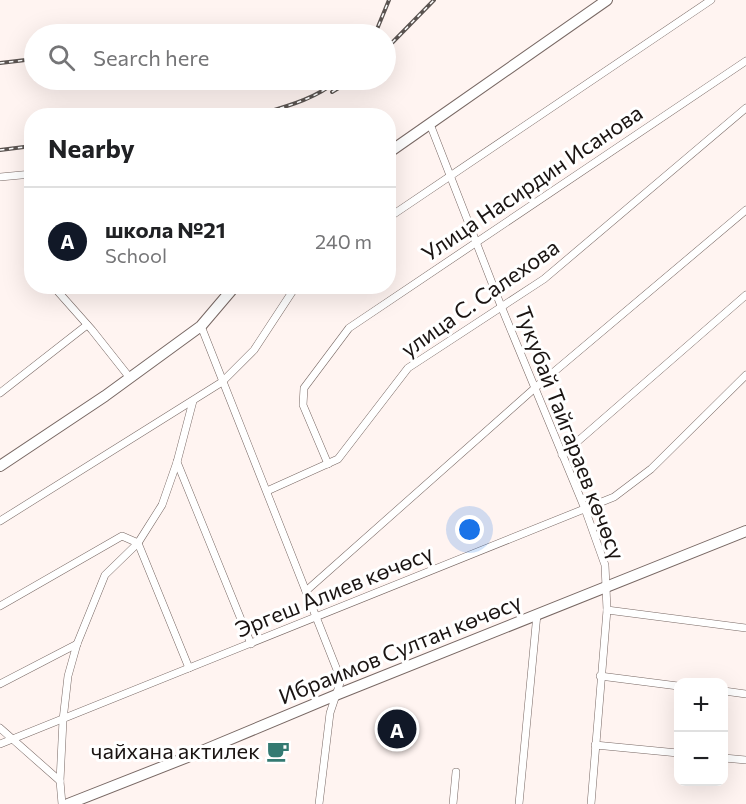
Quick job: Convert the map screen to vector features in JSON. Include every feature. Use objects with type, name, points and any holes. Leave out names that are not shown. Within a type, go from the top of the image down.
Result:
[{"type":"main road","points":[[396,147],[607,0]]},
{"type":"main road","points":[[0,466],[130,378],[201,326],[228,294]]},
{"type":"main road","name":"Ибраимов Султан көчөсү","points":[[68,804],[190,756],[336,694],[746,531]]},
{"type":"street","points":[[396,213],[711,0]]},
{"type":"street","name":"Улица Насирдин Исанова","points":[[328,465],[303,405],[304,388],[349,328],[746,61]]},
{"type":"street","name":"улица С. Салехова","points":[[267,491],[338,459],[408,368],[544,279],[746,108]]},
{"type":"street","name":"Тукубай Тайгараев көчөсү","points":[[430,124],[501,306],[585,509],[605,565],[607,610],[591,804]]},
{"type":"street","points":[[396,143],[402,143]]},
{"type":"street","points":[[0,177],[24,175]]},
{"type":"street","points":[[306,591],[536,387],[746,210]]},
{"type":"street","points":[[60,294],[130,378]]},
{"type":"street","points":[[0,521],[222,382],[254,350],[291,294]]},
{"type":"street","points":[[562,455],[746,295]]},
{"type":"street","points":[[0,393],[87,325]]},
{"type":"street","points":[[201,326],[341,680],[330,713],[319,804]]},
{"type":"street","name":"Эргеш Алиев көчөсү","points":[[0,744],[614,497],[651,468],[746,375]]},
{"type":"street","points":[[62,804],[60,781],[63,720],[68,676],[76,644],[105,575],[138,543],[162,505],[177,462],[194,400]]},
{"type":"street","points":[[177,462],[251,644]]},
{"type":"street","points":[[0,606],[122,536],[138,543],[189,668]]},
{"type":"street","points":[[607,610],[746,628]]},
{"type":"street","points":[[519,804],[537,614]]},
{"type":"street","points":[[0,684],[76,644]]},
{"type":"street","points":[[600,676],[674,685]]},
{"type":"street","points":[[728,692],[746,694]]},
{"type":"street","points":[[0,728],[60,781]]},
{"type":"street","points":[[595,745],[674,753]]},
{"type":"street","points":[[728,758],[746,760]]},
{"type":"street","points":[[453,804],[456,772]]},
{"type":"railway","points":[[379,24],[389,0]]},
{"type":"railway","points":[[396,39],[434,0]]},
{"type":"railway","points":[[0,63],[24,60]]},
{"type":"railway","points":[[280,108],[324,90]]},
{"type":"railway","points":[[0,150],[24,147]]},
{"type":"place","name":"школа №21","points":[[397,729]]},
{"type":"place","name":"чайхана актилек","points":[[278,751]]}]
